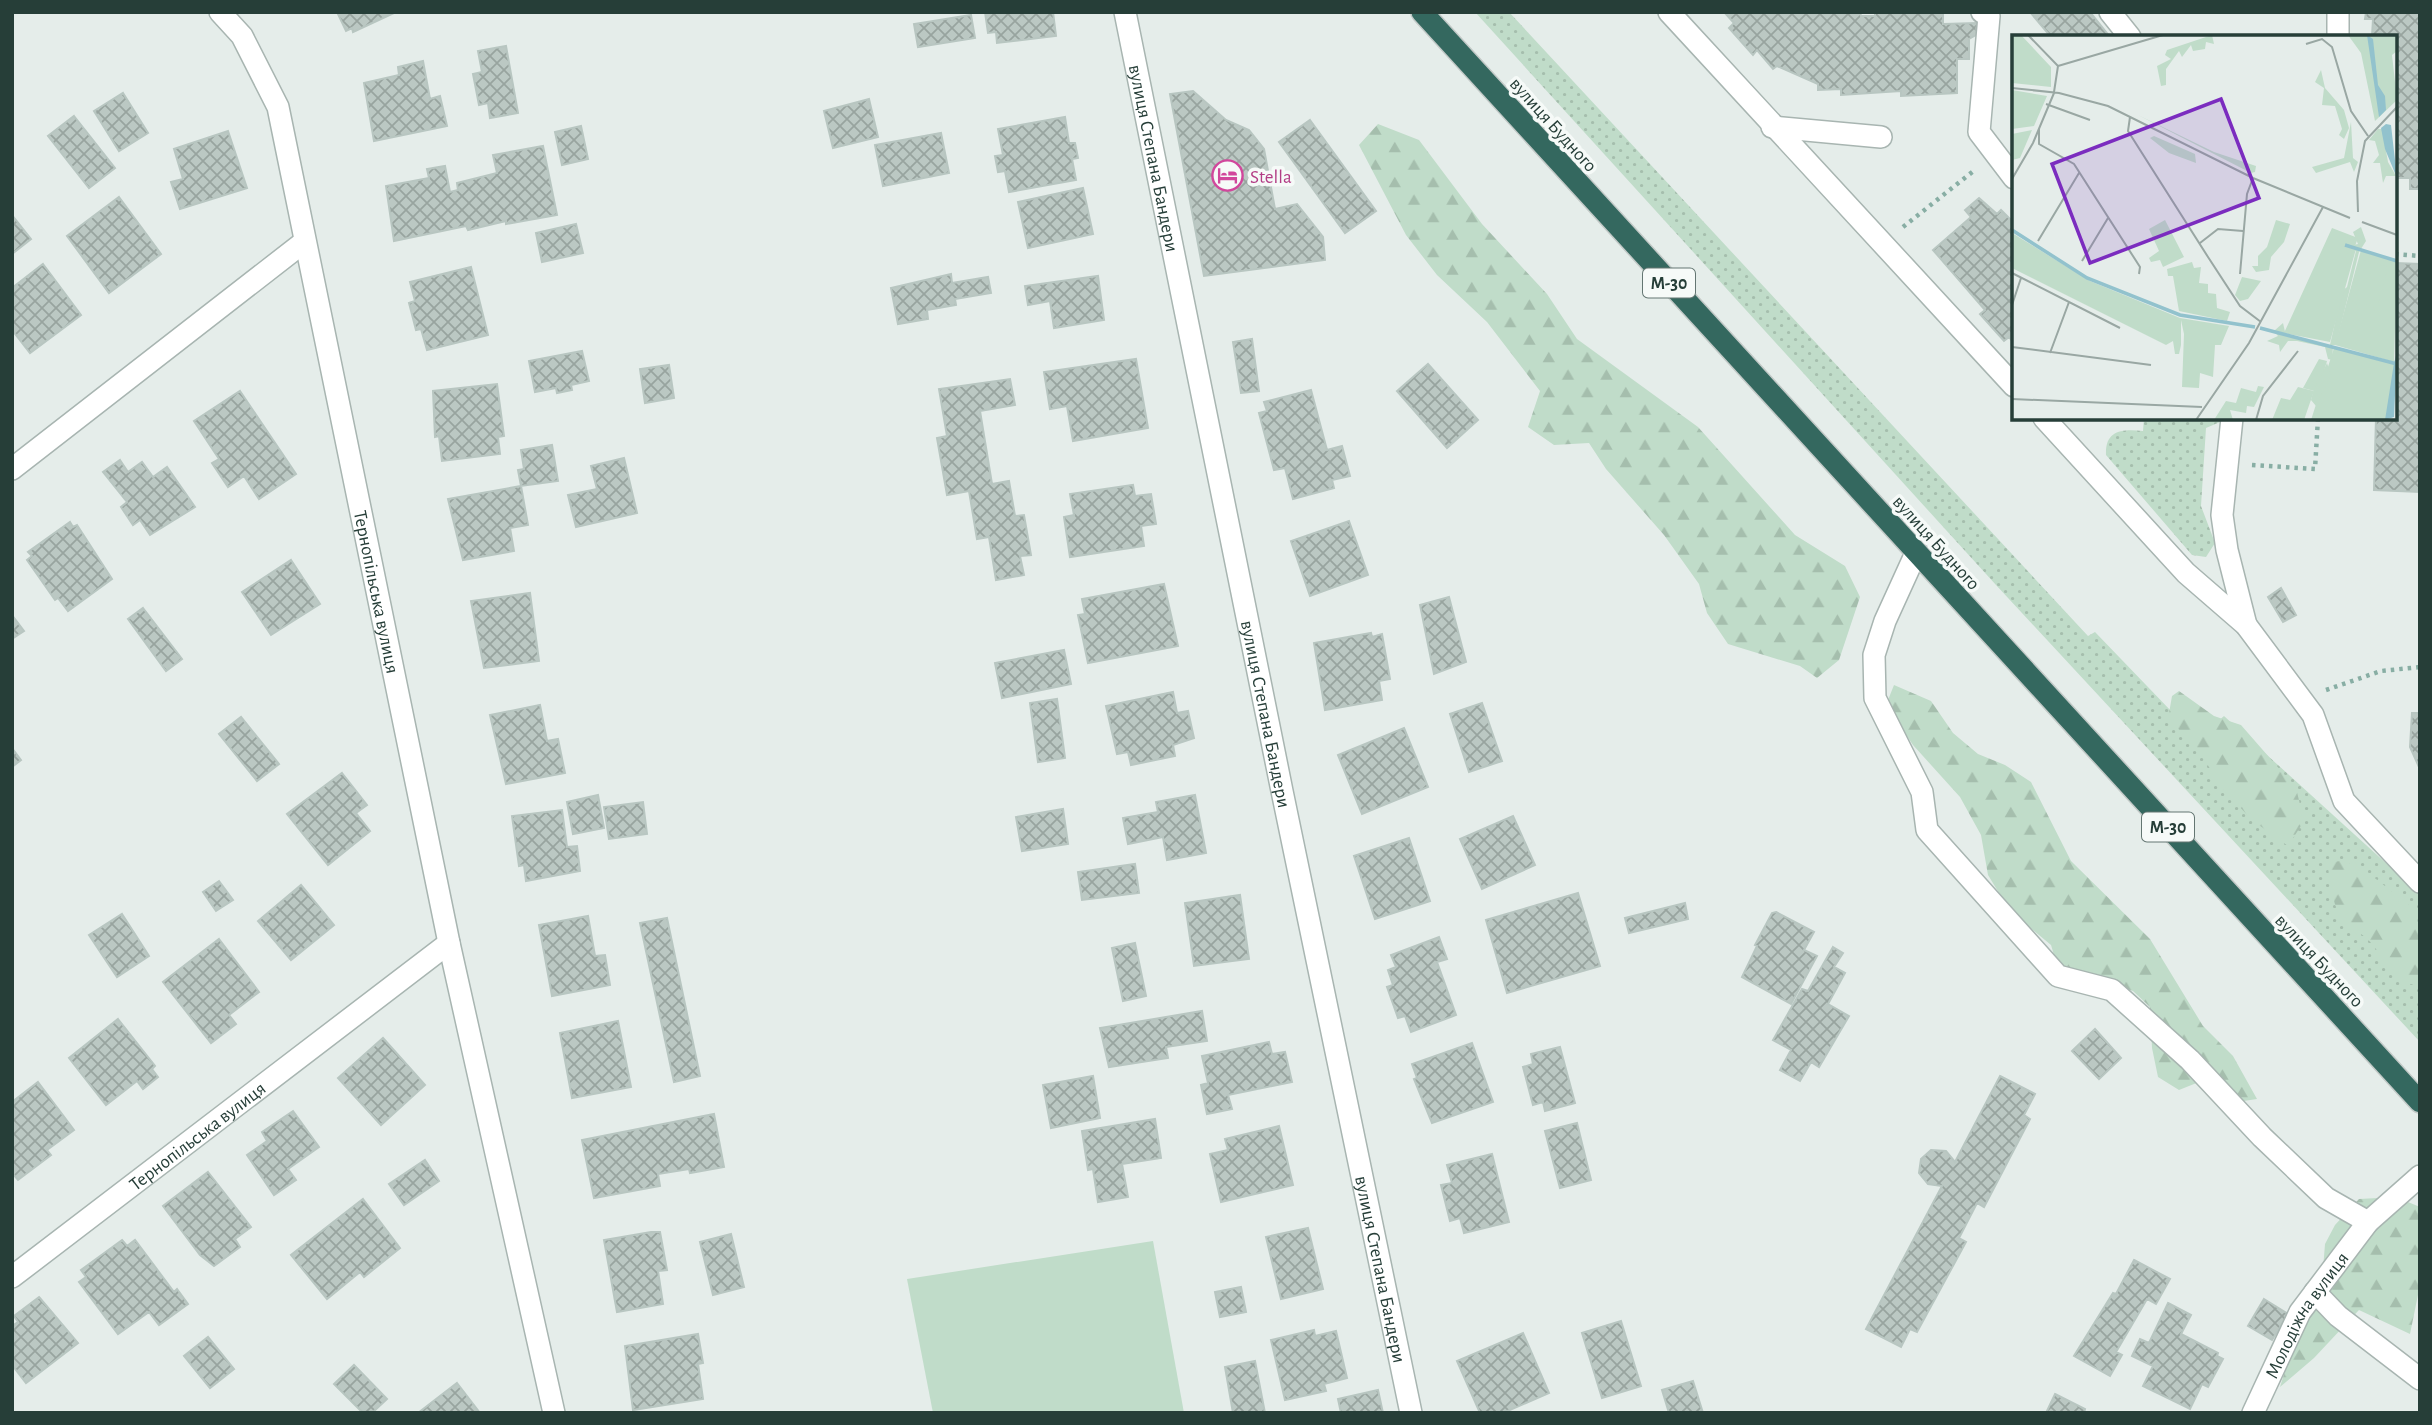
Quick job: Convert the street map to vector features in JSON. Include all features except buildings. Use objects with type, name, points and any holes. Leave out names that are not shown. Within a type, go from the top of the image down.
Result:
[{"type":"highway","name":"вулиця Будного","points":[[1422,12],[2420,1102]]},
{"type":"street","name":"Тернопільська вулиця","points":[[220,12],[242,36],[278,107],[449,943],[554,1413]]},
{"type":"street","name":"вулиця Степана Бандери","points":[[1125,12],[1276,764],[1411,1413]]},
{"type":"street","points":[[1669,12],[1772,127],[2012,384]]},
{"type":"street","points":[[1982,12],[1989,16],[1979,132],[2012,175]]},
{"type":"street","points":[[2110,12],[2128,35]]},
{"type":"street","points":[[2338,12],[2338,35]]},
{"type":"street","points":[[1772,127],[1881,137]]},
{"type":"street","points":[[12,469],[304,242]]},
{"type":"street","points":[[2232,420],[2222,515],[2227,550],[2246,625]]},
{"type":"street","points":[[2054,421],[2186,573],[2246,625],[2314,715],[2344,801],[2420,883]]},
{"type":"street","points":[[1916,553],[1885,621],[1874,655],[1875,698],[1922,792],[1927,830],[2058,975],[2112,990],[2190,1060],[2262,1137],[2326,1198],[2368,1222]]},
{"type":"street","name":"Тернопільська вулиця","points":[[12,1277],[449,943]]},
{"type":"street","name":"Молодіжна вулиця","points":[[2253,1413],[2300,1312],[2368,1222],[2420,1177]]},
{"type":"street","points":[[2315,1293],[2338,1316],[2420,1379]]},
{"type":"path","points":[[1899,230],[1995,154]]},
{"type":"path","points":[[2397,254],[2420,256]]},
{"type":"path","points":[[2263,466],[2315,469],[2318,420]]},
{"type":"path","points":[[2307,707],[2329,688],[2381,671],[2420,667]]},
{"type":"green space","points":[[1475,12],[1509,12],[2088,636],[2095,632],[2198,739],[2224,716],[2420,894],[2420,1042],[1996,585]]},
{"type":"green space","points":[[1378,124],[1419,140],[1482,224],[1547,294],[1577,339],[1698,427],[1795,535],[1845,566],[1860,597],[1839,660],[1817,678],[1800,666],[1728,644],[1707,613],[1699,584],[1664,535],[1606,469],[1589,443],[1554,445],[1528,427],[1540,391],[1487,322],[1437,275],[1406,235],[1359,145]]},
{"type":"green space","points":[[2144,420],[2220,420],[2206,428],[2201,506],[2215,543],[2206,557],[2192,555],[2106,455],[2108,440],[2116,433],[2128,430],[2143,431]]},
{"type":"green space","points":[[1894,685],[1931,701],[1953,733],[1978,754],[2005,765],[2031,782],[2071,861],[2150,939],[2203,1026],[2233,1056],[2257,1099],[2237,1102],[2214,1076],[2179,1090],[2158,1077],[2152,1048],[2150,1007],[2133,991],[2057,965],[2051,945],[2010,911],[1988,875],[1981,835],[1960,797],[1913,745],[1886,705]]},
{"type":"green space","points":[[2179,691],[2214,716],[2241,725],[2296,788],[2304,821],[2288,846],[2252,820],[2223,789],[2195,745],[2168,719],[2172,696]]},
{"type":"green space","points":[[2340,861],[2358,865],[2417,911],[2420,985],[2401,980],[2388,967],[2372,943],[2342,920],[2333,897],[2328,863]]},
{"type":"green space","points":[[2396,1197],[2420,1207],[2420,1285],[2410,1334],[2359,1310],[2314,1358],[2280,1387],[2290,1355],[2322,1282],[2325,1244],[2335,1225],[2359,1199]]},
{"type":"green space","points":[[1153,1241],[1184,1413],[933,1413],[907,1279]]},
{"type":"place","name":"Stella","points":[[1227,176]]}]
